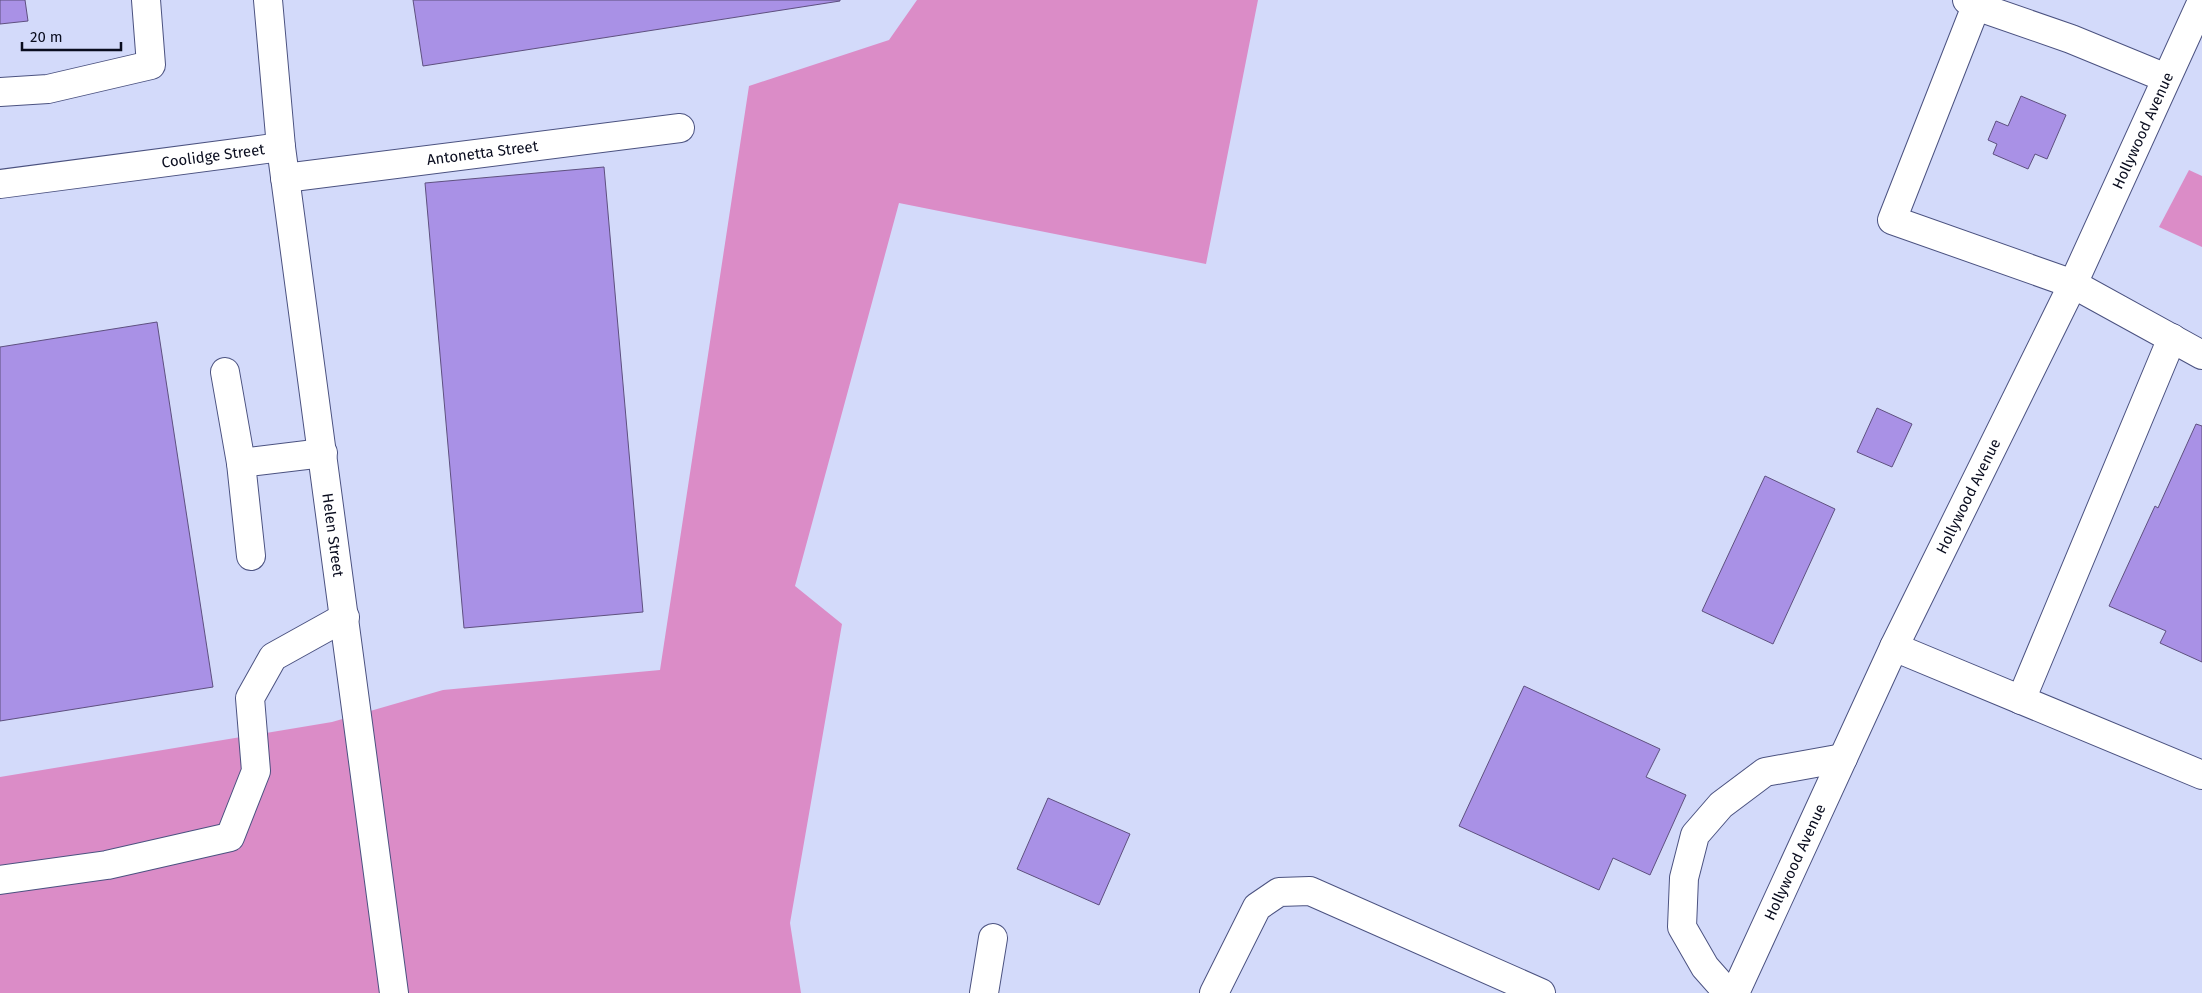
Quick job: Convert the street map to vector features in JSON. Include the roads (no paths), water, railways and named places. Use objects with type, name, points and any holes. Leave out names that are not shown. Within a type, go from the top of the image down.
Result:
[{"type":"street","points":[[0,92],[48,89],[151,65],[146,0]]},
{"type":"street","name":"Coolidge Street","points":[[0,184],[281,147],[268,0]]},
{"type":"street","name":"Hollywood Avenue","points":[[1735,993],[1894,647],[2073,284],[2166,78],[2193,46],[2202,1]]},
{"type":"street","points":[[2166,78],[2070,39],[1972,3],[1892,220],[2073,284],[2202,355]]},
{"type":"street","name":"Antonetta Street","points":[[285,178],[680,128]]},
{"type":"street","name":"Helen Street","points":[[281,147],[394,993]]},
{"type":"street","points":[[2021,700],[2172,338]]},
{"type":"street","points":[[225,372],[241,463],[251,556]]},
{"type":"street","points":[[241,463],[322,453]]},
{"type":"street","points":[[0,880],[107,865],[230,836],[256,771],[250,698],[273,658],[345,617]]},
{"type":"street","points":[[1894,647],[2202,775]]},
{"type":"street","points":[[1728,993],[1705,967],[1682,927],[1684,878],[1695,835],[1721,805],[1765,772],[1843,758]]},
{"type":"street","points":[[1214,993],[1257,908],[1279,892],[1310,891],[1541,993]]},
{"type":"street","points":[[984,993],[993,938]]}]
